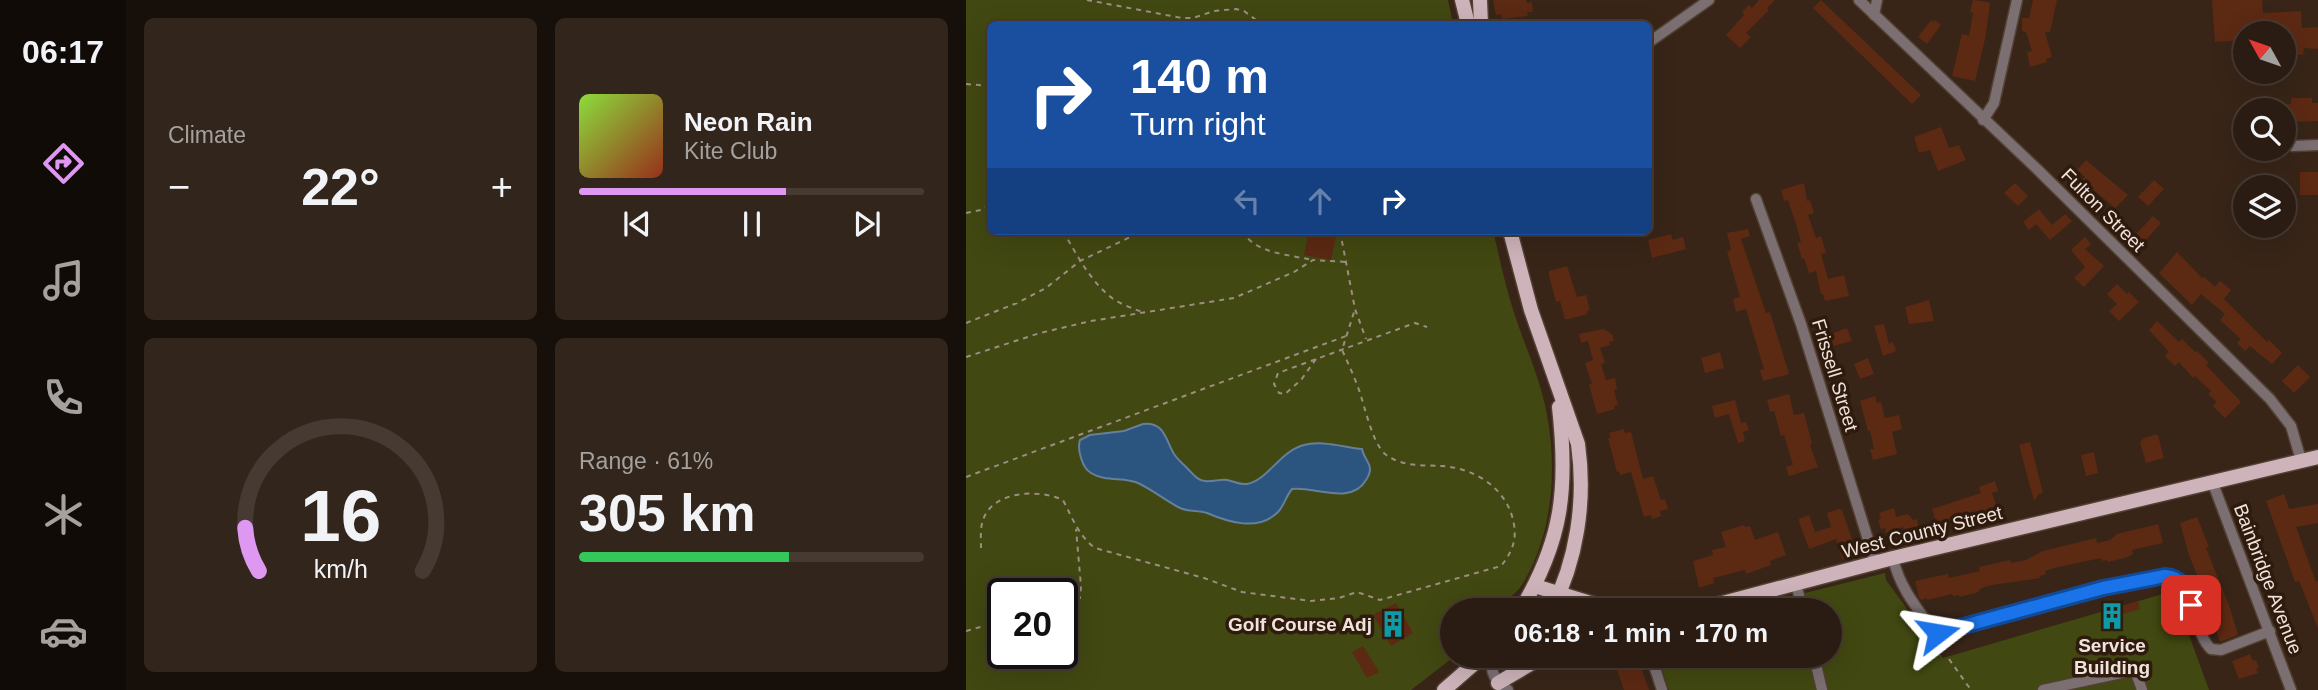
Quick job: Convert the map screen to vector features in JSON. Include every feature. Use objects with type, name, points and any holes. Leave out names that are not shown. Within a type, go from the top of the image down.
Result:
[{"type":"main road","points":[[1462,0],[1467,21]]},
{"type":"main road","points":[[1480,0],[1481,21]]},
{"type":"main road","points":[[1511,235],[1531,310],[1578,444],[1581,474],[1578,531],[1557,598]]},
{"type":"main road","points":[[1528,598],[1553,540],[1564,484],[1556,382]]},
{"type":"main road","name":"West County Street","points":[[1742,598],[1875,562],[2318,457]]},
{"type":"main road","name":"West County Street","points":[[1535,586],[1573,598]]},
{"type":"main road","points":[[1444,690],[1469,668]]},
{"type":"main road","points":[[1499,688],[1513,668]]},
{"type":"main road","points":[[1499,688],[1527,668]]},
{"type":"street","points":[[1652,40],[1709,0]]},
{"type":"street","name":"Fulton Street","points":[[1859,0],[2048,180],[2270,399],[2291,426],[2301,460]]},
{"type":"street","points":[[1874,15],[1877,0]]},
{"type":"street","points":[[1983,120],[1994,103],[2017,0]]},
{"type":"street","points":[[2296,146],[2318,145]]},
{"type":"street","name":"Frissell Street","points":[[1756,199],[1802,327],[1875,562]]},
{"type":"street","name":"Bainbridge Avenue","points":[[2212,481],[2291,690]]},
{"type":"street","points":[[1892,558],[1903,588],[1933,630],[1938,633],[2103,588],[2165,576],[2174,577],[2183,584],[2204,641],[2211,649],[2221,650],[2270,631]]},
{"type":"street","points":[[1796,584],[1800,598]]},
{"type":"street","points":[[1492,668],[1499,688]]},
{"type":"street","points":[[1655,668],[1662,690]]},
{"type":"street","points":[[1817,668],[1822,690]]},
{"type":"street","points":[[2043,690],[2135,670],[2142,690]]},
{"type":"path","points":[[1087,0],[1182,18],[1236,9],[1244,11],[1256,20],[1274,21]]},
{"type":"path","points":[[966,84],[987,86]]},
{"type":"path","points":[[966,213],[987,206]]},
{"type":"path","points":[[1065,235],[1097,284],[1114,299],[1143,312]]},
{"type":"path","points":[[966,323],[1017,303],[1046,288],[1080,261],[1135,235]]},
{"type":"path","points":[[1244,235],[1257,247],[1313,260],[1348,262]]},
{"type":"path","points":[[1341,235],[1355,309],[1367,341]]},
{"type":"path","points":[[966,357],[1040,332],[1234,298],[1294,272],[1313,260]]},
{"type":"path","points":[[981,548],[983,520],[987,512],[995,504],[1020,494],[1034,492],[1051,494],[1063,500],[1076,528],[1095,548],[1204,578],[1242,592],[1311,601],[1339,598],[1357,592],[1380,600],[1501,566],[1512,550],[1515,527],[1506,500],[1497,489],[1475,474],[1444,466],[1423,466],[1394,460],[1377,444],[1358,386],[1342,350],[1355,309]]},
{"type":"path","points":[[1316,359],[1292,390],[1285,394],[1279,393],[1274,384],[1278,373],[1316,359],[1367,341],[1415,323],[1426,327]]},
{"type":"path","points":[[966,477],[1347,336]]},
{"type":"path","points":[[1076,528],[1081,586],[1078,600]]},
{"type":"path","points":[[966,631],[987,626]]},
{"type":"path","points":[[1949,659],[1971,690]]},
{"type":"green space","points":[[966,0],[1448,0],[1452,21],[987,21],[987,235],[1494,235],[1511,303],[1545,405],[1551,451],[1550,498],[1541,543],[1533,565],[1516,592],[1508,598],[1440,598],[1440,668],[1411,690],[966,690]]},
{"type":"green space","points":[[1885,573],[1886,580],[1943,658],[2173,591],[2209,690],[1669,690],[1662,668],[1842,668],[1842,598],[1785,598]]},
{"type":"water","points":[[1143,424],[1160,429],[1177,458],[1202,481],[1230,480],[1247,484],[1261,477],[1296,448],[1318,443],[1362,449],[1370,472],[1359,488],[1351,492],[1292,489],[1280,510],[1270,518],[1252,523],[1233,522],[1204,512],[1180,508],[1138,483],[1102,478],[1088,471],[1081,458],[1080,440],[1090,435],[1124,431]]},
{"type":"building","points":[[1493,0],[1526,0],[1527,3],[1532,2],[1533,12],[1527,12],[1528,16],[1502,19],[1501,14],[1496,15]]},
{"type":"building","points":[[1759,0],[1775,0],[1746,33],[1751,37],[1740,48],[1726,35],[1744,15],[1742,12],[1749,5],[1752,8]]},
{"type":"building","points":[[1821,0],[1921,95],[1912,104],[1813,8]]},
{"type":"building","points":[[1973,0],[1990,4],[1975,81],[1952,76],[1962,34],[1969,36]]},
{"type":"building","points":[[2033,0],[2057,0],[2050,32],[2045,32],[2052,57],[2046,59],[2047,62],[2030,67],[2027,52],[2032,51],[2026,32],[2022,31],[2022,18],[2029,18]]},
{"type":"building","points":[[2212,0],[2262,0],[2263,13],[2301,11],[2302,28],[2318,27],[2318,49],[2304,48],[2303,55],[2296,54],[2296,21],[2233,21],[2233,41],[2215,42]]},
{"type":"building","points":[[1931,20],[1941,25],[1927,44],[1918,37]]},
{"type":"building","points":[[2296,98],[2312,98],[2312,103],[2318,103],[2318,121],[2296,122]]},
{"type":"building","points":[[1941,127],[1949,148],[1959,145],[1966,160],[1938,171],[1930,150],[1919,153],[1914,137]]},
{"type":"building","points":[[2086,160],[2128,195],[2115,208],[2082,180],[2085,177],[2077,170]]},
{"type":"building","points":[[2300,172],[2318,172],[2318,195],[2300,195]]},
{"type":"building","points":[[2154,180],[2164,189],[2148,206],[2138,197]]},
{"type":"building","points":[[1804,183],[1807,201],[1810,200],[1814,213],[1808,215],[1816,238],[1821,236],[1826,253],[1821,254],[1828,279],[1844,275],[1849,296],[1825,301],[1816,271],[1809,273],[1804,258],[1802,259],[1797,243],[1801,242],[1796,224],[1788,200],[1784,201],[1781,190]]},
{"type":"building","points":[[2015,183],[2028,196],[2018,206],[2004,193]]},
{"type":"building","points":[[2039,209],[2052,225],[2065,214],[2072,221],[2050,240],[2036,224],[2029,230],[2023,222]]},
{"type":"building","points":[[2153,216],[2161,223],[2144,242],[2136,234]]},
{"type":"building","points":[[1748,229],[1750,236],[1741,239],[1766,313],[1770,312],[1789,374],[1763,381],[1760,370],[1764,369],[1746,309],[1736,312],[1733,299],[1740,297],[1727,252],[1731,250],[1727,233]]},
{"type":"building","points":[[1671,234],[1673,240],[1683,237],[1686,249],[1652,258],[1648,240]]},
{"type":"building","points":[[1308,235],[1336,235],[1331,260],[1304,255]]},
{"type":"building","points":[[2085,237],[2091,244],[2085,249],[2104,266],[2084,287],[2074,278],[2085,267],[2071,250]]},
{"type":"building","points":[[2177,252],[2202,278],[2215,287],[2220,281],[2231,290],[2224,299],[2267,342],[2269,340],[2282,353],[2272,364],[2250,346],[2245,351],[2237,343],[2241,339],[2220,320],[2225,314],[2201,294],[2192,305],[2159,273]]},
{"type":"building","points":[[1567,266],[1577,297],[1586,295],[1590,310],[1587,314],[1565,319],[1560,301],[1556,302],[1549,271]]},
{"type":"building","points":[[2117,284],[2139,302],[2119,321],[2109,311],[2117,304],[2107,294]]},
{"type":"building","points":[[1929,300],[1934,321],[1909,324],[1905,307]]},
{"type":"building","points":[[2157,321],[2179,342],[2182,339],[2197,351],[2209,363],[2206,365],[2241,402],[2225,418],[2213,406],[2217,402],[2208,394],[2211,391],[2195,376],[2193,378],[2179,362],[2175,366],[2165,356],[2169,352],[2149,330]]},
{"type":"building","points":[[1884,324],[1889,344],[1893,342],[1896,351],[1883,356],[1874,326]]},
{"type":"building","points":[[1847,328],[1852,341],[1825,348],[1822,337]]},
{"type":"building","points":[[1603,329],[1612,334],[1614,341],[1600,348],[1605,363],[1601,364],[1606,380],[1615,378],[1617,389],[1614,390],[1618,405],[1614,406],[1615,409],[1597,414],[1585,363],[1593,360],[1588,341],[1581,343],[1579,334]]},
{"type":"building","points":[[1720,352],[1724,368],[1705,373],[1701,358]]},
{"type":"building","points":[[1868,358],[1874,374],[1860,379],[1854,364]]},
{"type":"building","points":[[2298,365],[2310,377],[2294,393],[2282,381]]},
{"type":"building","points":[[1789,394],[1794,415],[1804,413],[1812,444],[1810,445],[1818,467],[1789,476],[1786,467],[1793,465],[1784,435],[1781,436],[1774,411],[1770,412],[1767,400]]},
{"type":"building","points":[[1875,396],[1877,403],[1881,402],[1885,418],[1899,415],[1902,429],[1892,432],[1897,454],[1873,460],[1870,449],[1874,449],[1860,401]]},
{"type":"building","points":[[1735,400],[1741,423],[1746,422],[1749,430],[1743,432],[1745,441],[1738,443],[1729,414],[1715,418],[1712,406]]},
{"type":"building","points":[[1624,429],[1625,433],[1631,432],[1643,479],[1653,476],[1661,500],[1665,499],[1668,509],[1660,511],[1661,516],[1652,519],[1651,515],[1644,517],[1631,472],[1620,475],[1619,471],[1617,472],[1608,438],[1611,438],[1609,433]]},
{"type":"building","points":[[2158,435],[2164,458],[2146,463],[2140,442]]},
{"type":"building","points":[[2030,442],[2043,493],[2034,501],[2019,445]]},
{"type":"building","points":[[2094,452],[2098,473],[2086,476],[2081,455]]},
{"type":"building","points":[[1995,481],[1998,491],[1992,493],[1997,508],[1937,525],[1932,509],[1981,493],[1979,487]]},
{"type":"building","points":[[2284,494],[2289,509],[2318,504],[2318,523],[2296,527],[2316,582],[2318,581],[2318,628],[2299,581],[2295,582],[2266,501]]},
{"type":"building","points":[[1894,508],[1896,517],[1908,514],[1913,520],[1917,519],[1919,530],[1905,533],[1903,527],[1886,533],[1885,528],[1881,529],[1879,513]]},
{"type":"building","points":[[1842,510],[1857,554],[1842,559],[1836,539],[1809,549],[1799,522],[1799,519],[1809,515],[1815,532],[1831,527],[1827,513]]},
{"type":"building","points":[[2197,517],[2238,635],[2220,642],[2213,614],[2189,555],[2180,523]]},
{"type":"building","points":[[2158,524],[2163,543],[2132,550],[2133,554],[2128,557],[2108,562],[2102,561],[2101,558],[2054,568],[2045,571],[2046,574],[2040,578],[1992,585],[1979,592],[1959,597],[1952,594],[1921,600],[1919,597],[1915,581],[1948,574],[1949,578],[1980,571],[1979,567],[2010,560],[2011,563],[2026,560],[2043,551],[2096,538],[2097,543],[2110,540],[2117,534]]},
{"type":"building","points":[[1744,525],[1750,526],[1755,540],[1778,532],[1786,555],[1770,561],[1771,565],[1746,574],[1745,570],[1713,578],[1714,583],[1699,588],[1693,561],[1713,555],[1712,550],[1726,547],[1721,532]]},
{"type":"building","name":"Service Building","points":[[2138,601],[2140,609],[2120,615],[2122,622],[2112,625],[2108,610]]},
{"type":"building","name":"Golf Course Adj","points":[[1396,603],[1413,633],[1391,646],[1373,615]]},
{"type":"building","points":[[1363,646],[1379,672],[1367,678],[1352,652]]},
{"type":"building","points":[[2250,654],[2253,661],[2256,660],[2258,673],[2239,679],[2232,661]]},
{"type":"building","points":[[1641,668],[1649,690],[1624,690],[1617,670]]},
{"type":"place","name":"Service Building","points":[[2112,616]]},
{"type":"place","name":"Golf Course Adj","points":[[1393,624]]},
{"type":"route","points":[[1938,633],[2103,588],[2165,576],[2174,577],[2180,582],[2191,605]]}]
